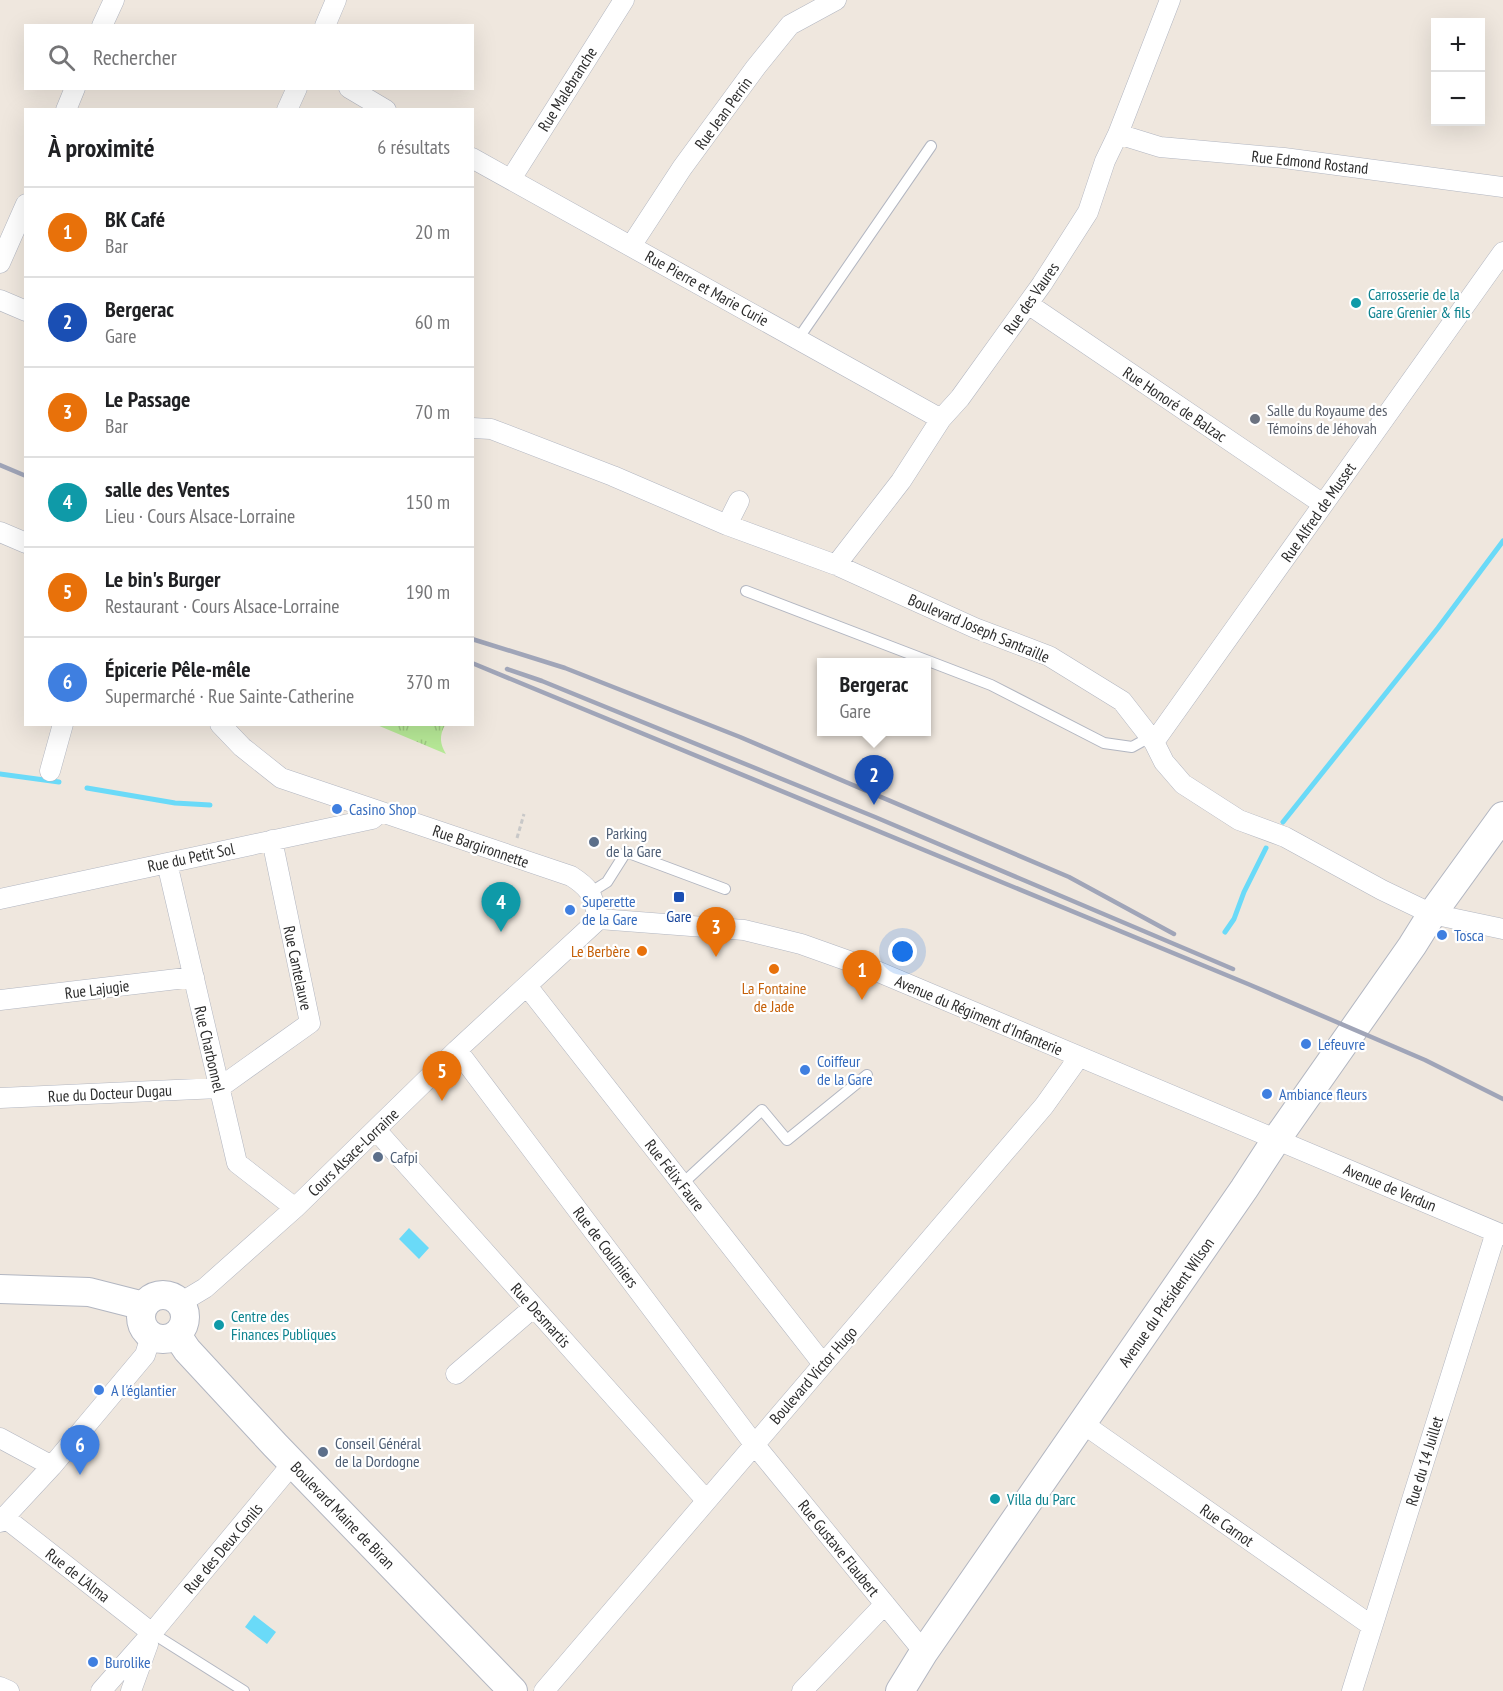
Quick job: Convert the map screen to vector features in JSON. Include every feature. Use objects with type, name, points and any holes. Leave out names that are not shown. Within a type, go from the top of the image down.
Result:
[{"type":"main road","name":"Avenue du Président Wilson","points":[[900,1691],[924,1652],[1276,1140],[1432,914],[1503,816]]},
{"type":"main road","points":[[0,1289],[89,1293],[144,1306]]},
{"type":"main road","points":[[162,1295],[180,1303],[184,1309],[185,1323],[164,1335],[142,1326],[144,1306],[149,1300],[162,1295]]},
{"type":"main road","name":"Boulevard Maine de Biran","points":[[164,1335],[187,1350],[513,1691]]},
{"type":"street","points":[[103,24],[114,0]]},
{"type":"street","points":[[326,24],[336,0]]},
{"type":"street","name":"Rue Malebranche","points":[[511,179],[624,0]]},
{"type":"street","name":"Rue Jean Perrin","points":[[631,246],[682,168],[756,67],[790,25],[836,0]]},
{"type":"street","name":"Rue des Vaures","points":[[836,566],[901,481],[941,419],[960,398],[1028,304],[1088,212],[1105,161],[1118,134],[1170,0]]},
{"type":"street","points":[[67,108],[74,90]]},
{"type":"street","points":[[288,108],[296,90]]},
{"type":"street","points":[[352,90],[383,108]]},
{"type":"street","name":"Rue Edmond Rostand","points":[[1118,134],[1160,147],[1284,158],[1503,187]]},
{"type":"street","name":"Rue Pierre et Marie Curie","points":[[474,159],[941,419]]},
{"type":"street","points":[[0,263],[24,209]]},
{"type":"street","name":"Rue Alfred de Musset","points":[[1152,739],[1503,252]]},
{"type":"street","points":[[0,300],[24,310]]},
{"type":"street","name":"Rue Honoré de Balzac","points":[[1028,304],[1323,504]]},
{"type":"street","name":"Boulevard Joseph Santraille","points":[[474,428],[491,429],[613,476],[727,525],[836,566],[975,628],[1048,656],[1122,701],[1152,739],[1164,762],[1183,784],[1239,820],[1285,837],[1382,890],[1432,914],[1503,929]]},
{"type":"street","points":[[727,525],[739,501]]},
{"type":"street","points":[[0,532],[24,542]]},
{"type":"street","points":[[50,771],[62,726]]},
{"type":"street","name":"Rue Bargironnette","points":[[222,726],[242,747],[281,778],[571,876],[587,886],[591,892]]},
{"type":"street","name":"Rue du Petit Sol","points":[[0,899],[372,819],[381,812]]},
{"type":"street","name":"Rue Cantelauve","points":[[219,1088],[310,1023],[272,840]]},
{"type":"street","name":"Rue Charbonnel","points":[[167,863],[237,1163],[295,1208]]},
{"type":"street","points":[[591,892],[599,919]]},
{"type":"street","name":"Cours Alsace-Lorraine","points":[[180,1303],[205,1288],[295,1208],[457,1050],[599,919]]},
{"type":"street","name":"Avenue du Régiment d'Infanterie","points":[[599,919],[744,930],[801,944],[874,970],[1276,1140]]},
{"type":"street","name":"Rue Lajugie","points":[[0,1000],[194,976]]},
{"type":"street","name":"Rue Félix Faure","points":[[527,986],[823,1364]]},
{"type":"street","name":"Rue de Coulmiers","points":[[457,1050],[754,1444]]},
{"type":"street","name":"Boulevard Victor Hugo","points":[[544,1691],[1044,1106],[1079,1057]]},
{"type":"street","name":"Rue du Docteur Dugau","points":[[0,1098],[219,1088]]},
{"type":"street","name":"Rue Desmartis","points":[[376,1130],[706,1500]]},
{"type":"street","name":"Avenue de Verdun","points":[[1276,1140],[1499,1233]]},
{"type":"street","name":"Rue du 14 Juillet","points":[[1352,1691],[1499,1233]]},
{"type":"street","points":[[456,1374],[534,1307]]},
{"type":"street","points":[[2,1520],[52,1466],[145,1354],[164,1335]]},
{"type":"street","name":"Rue Carnot","points":[[1082,1423],[1372,1626]]},
{"type":"street","points":[[0,1438],[52,1466]]},
{"type":"street","name":"Rue Gustave Flaubert","points":[[754,1444],[924,1652]]},
{"type":"street","name":"Rue des Deux Conils","points":[[101,1691],[293,1463]]},
{"type":"street","name":"Rue de L'Alma","points":[[2,1520],[152,1633]]},
{"type":"street","points":[[802,1691],[885,1604]]},
{"type":"street","points":[[131,1691],[152,1633]]},
{"type":"street","points":[[0,1688],[9,1691]]},
{"type":"lane","points":[[798,339],[932,146]]},
{"type":"lane","points":[[746,591],[921,658]]},
{"type":"lane","points":[[931,662],[991,685],[1104,743],[1132,747],[1152,739]]},
{"type":"lane","points":[[591,892],[607,882],[626,852],[725,889]]},
{"type":"lane","points":[[682,1184],[762,1110],[787,1140],[867,1075]]},
{"type":"lane","points":[[152,1633],[244,1691]]},
{"type":"path","points":[[512,856],[524,814]]},
{"type":"green space","points":[[379,726],[445,726],[441,740],[446,754]]},
{"type":"water","points":[[409,1228],[429,1248],[419,1259],[399,1239]]},
{"type":"water","points":[[254,1615],[276,1632],[267,1644],[245,1627]]},
{"type":"waterway","points":[[1283,822],[1438,628],[1503,541]]},
{"type":"waterway","points":[[0,774],[59,782]]},
{"type":"waterway","points":[[87,788],[175,803],[210,805]]},
{"type":"waterway","points":[[1225,932],[1234,919],[1244,892],[1266,848]]},
{"type":"railway","points":[[0,465],[24,475]]},
{"type":"railway","points":[[474,640],[565,668],[740,737],[1069,877],[1174,934]]},
{"type":"railway","points":[[474,664],[1248,984],[1425,1060],[1503,1099]]},
{"type":"railway","points":[[507,669],[542,681],[875,817],[1233,969]]},
{"type":"place","name":"Carrosserie de la Gare Grenier & fils","points":[[1356,303]]},
{"type":"place","name":"Salle du Royaume des Témoins de Jéhovah","points":[[1255,419]]},
{"type":"place","name":"Bergerac","points":[[874,805]]},
{"type":"place","name":"Casino Shop","points":[[337,809]]},
{"type":"place","name":"Parking de la Gare","points":[[594,842]]},
{"type":"place","name":"Gare","points":[[679,897]]},
{"type":"place","name":"Superette de la Gare","points":[[570,910]]},
{"type":"place","name":"salle des Ventes","points":[[501,932]]},
{"type":"place","name":"Tosca","points":[[1442,935]]},
{"type":"place","name":"Le Berbère","points":[[642,951]]},
{"type":"place","name":"Le Passage","points":[[716,957]]},
{"type":"place","name":"La Fontaine de Jade","points":[[774,969]]},
{"type":"place","name":"BK Café","points":[[862,1000]]},
{"type":"place","name":"Lefeuvre","points":[[1306,1044]]},
{"type":"place","name":"Coiffeur de la Gare","points":[[805,1070]]},
{"type":"place","name":"Ambiance fleurs","points":[[1267,1094]]},
{"type":"place","name":"Le bin's Burger","points":[[442,1101]]},
{"type":"place","name":"Cafpi","points":[[378,1157]]},
{"type":"place","name":"Centre des Finances Publiques","points":[[219,1325]]},
{"type":"place","name":"A l'églantier","points":[[99,1390]]},
{"type":"place","name":"Conseil Général de la Dordogne","points":[[323,1452]]},
{"type":"place","name":"Épicerie Pêle-mêle","points":[[80,1475]]},
{"type":"place","name":"Villa du Parc","points":[[995,1499]]},
{"type":"place","name":"Burolike","points":[[93,1662]]}]
